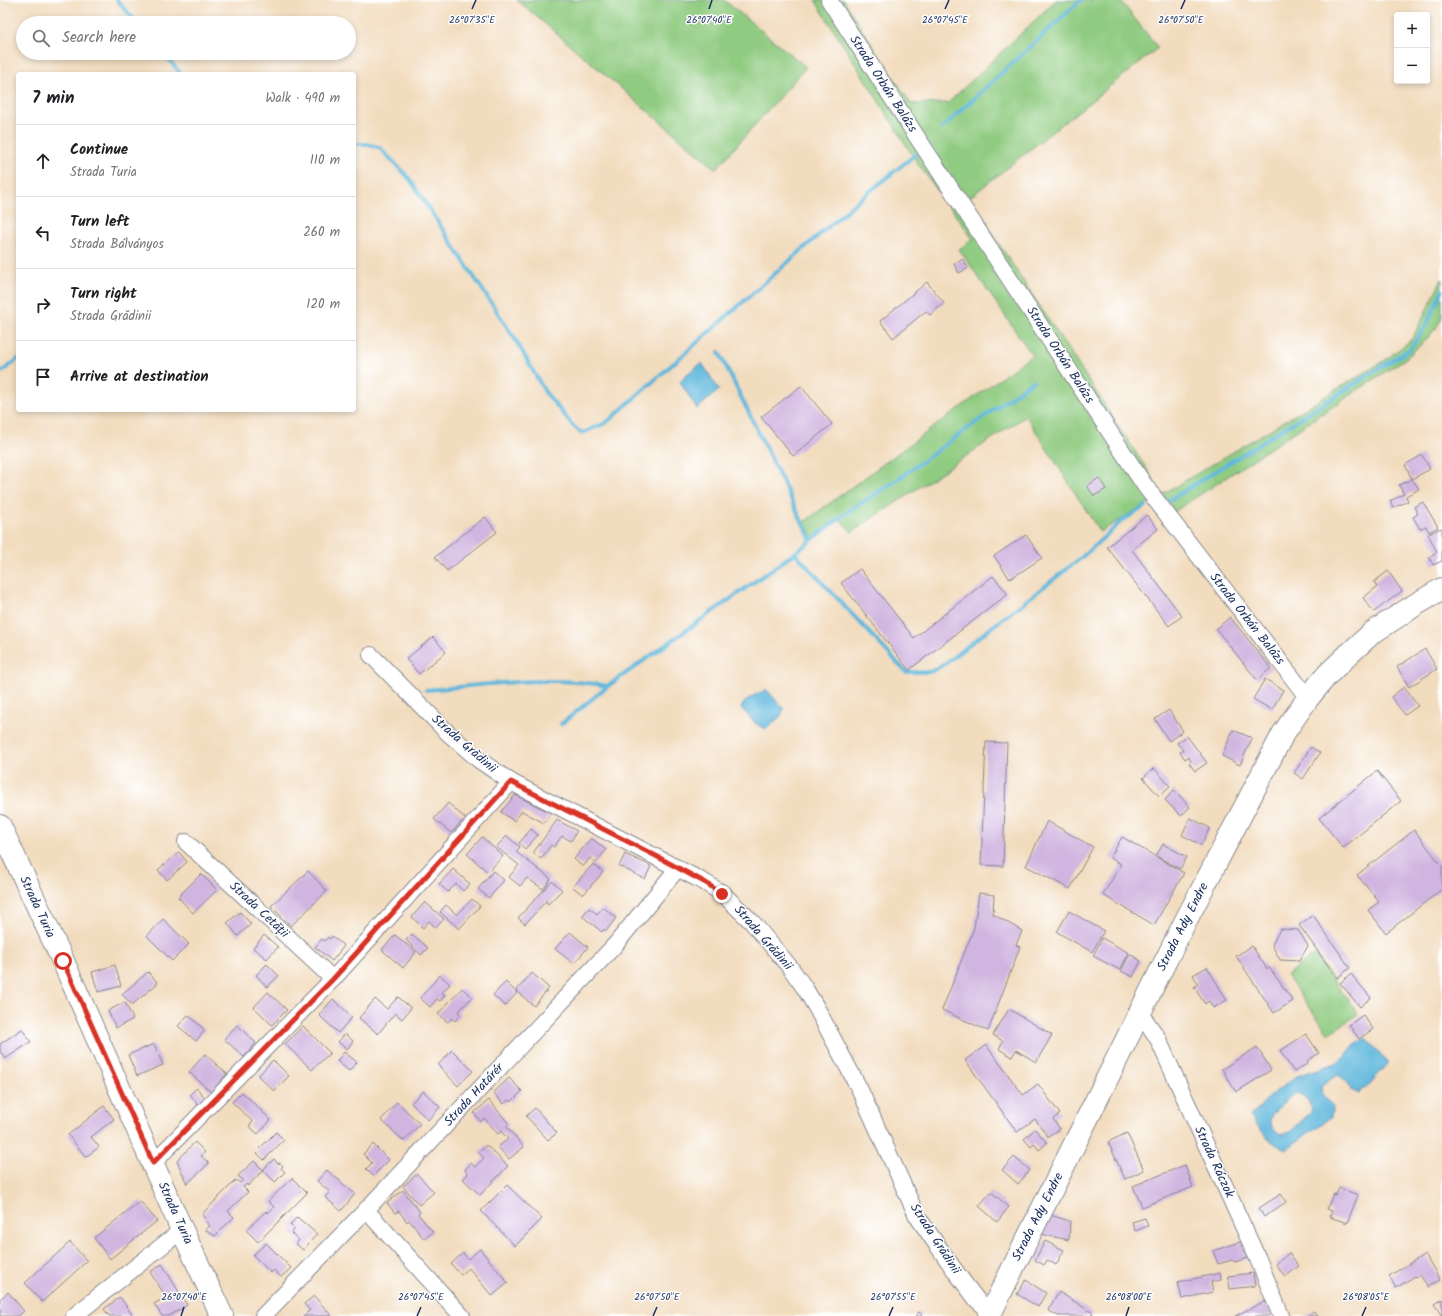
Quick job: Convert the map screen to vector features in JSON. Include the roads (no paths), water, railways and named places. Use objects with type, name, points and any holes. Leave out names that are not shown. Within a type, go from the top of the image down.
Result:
[{"type":"main road","name":"Strada Ady Endre","points":[[990,1314],[1184,924],[1286,729],[1308,698],[1327,675],[1372,634],[1414,605],[1442,589]]},
{"type":"main road","name":"Strada Turia","points":[[0,826],[63,961],[182,1230],[222,1316]]},
{"type":"street","name":"Strada Orbán Balázs","points":[[829,0],[1145,486],[1308,698]]},
{"type":"street","name":"Strada Grădinii","points":[[372,655],[448,733],[479,760],[511,782],[706,883],[727,898],[752,922],[789,966],[816,1007],[859,1088],[917,1216],[958,1275],[990,1314]]},
{"type":"street","points":[[153,1163],[333,979],[511,782]]},
{"type":"street","name":"Strada Cetății","points":[[186,842],[333,979]]},
{"type":"street","name":"Strada Határér","points":[[263,1316],[366,1210],[615,945],[678,868]]},
{"type":"street","name":"Strada Ráczok","points":[[1140,1013],[1157,1037],[1258,1259],[1281,1316]]},
{"type":"street","points":[[366,1210],[462,1316]]},
{"type":"street","points":[[74,1316],[182,1230]]},
{"type":"water","points":[[702,363],[719,390],[697,409],[680,382],[687,374]]},
{"type":"water","points":[[767,690],[784,709],[781,716],[766,729],[756,724],[741,708],[745,701],[756,694]]},
{"type":"water","points":[[1366,1038],[1387,1061],[1387,1065],[1366,1088],[1358,1093],[1352,1091],[1344,1079],[1338,1075],[1324,1083],[1321,1087],[1322,1094],[1333,1106],[1331,1117],[1285,1150],[1268,1139],[1250,1116],[1259,1109],[1272,1094],[1297,1076],[1336,1063],[1347,1054],[1355,1044]],"holes":[[[1296,1093],[1300,1094],[1309,1102],[1311,1112],[1290,1132],[1282,1135],[1277,1133],[1271,1125],[1270,1119],[1275,1111],[1285,1101]]]},
{"type":"waterway","points":[[117,0],[131,16]]},
{"type":"waterway","points":[[942,128],[1081,0]]},
{"type":"waterway","points":[[169,60],[179,72]]},
{"type":"waterway","points":[[356,144],[379,147],[409,178],[515,339],[545,392],[574,427],[582,433],[606,423],[854,204],[916,154]]},
{"type":"waterway","points":[[1168,501],[1410,349],[1427,324],[1442,291]]},
{"type":"waterway","points":[[719,352],[811,540]]},
{"type":"waterway","points":[[0,373],[16,361]]},
{"type":"waterway","points":[[795,553],[849,511],[894,482],[1033,381]]},
{"type":"waterway","points":[[561,724],[608,686],[795,553],[906,672],[930,672],[943,665],[1081,558],[1123,520],[1146,506]]},
{"type":"waterway","points":[[426,690],[540,681],[563,681],[608,686]]}]
